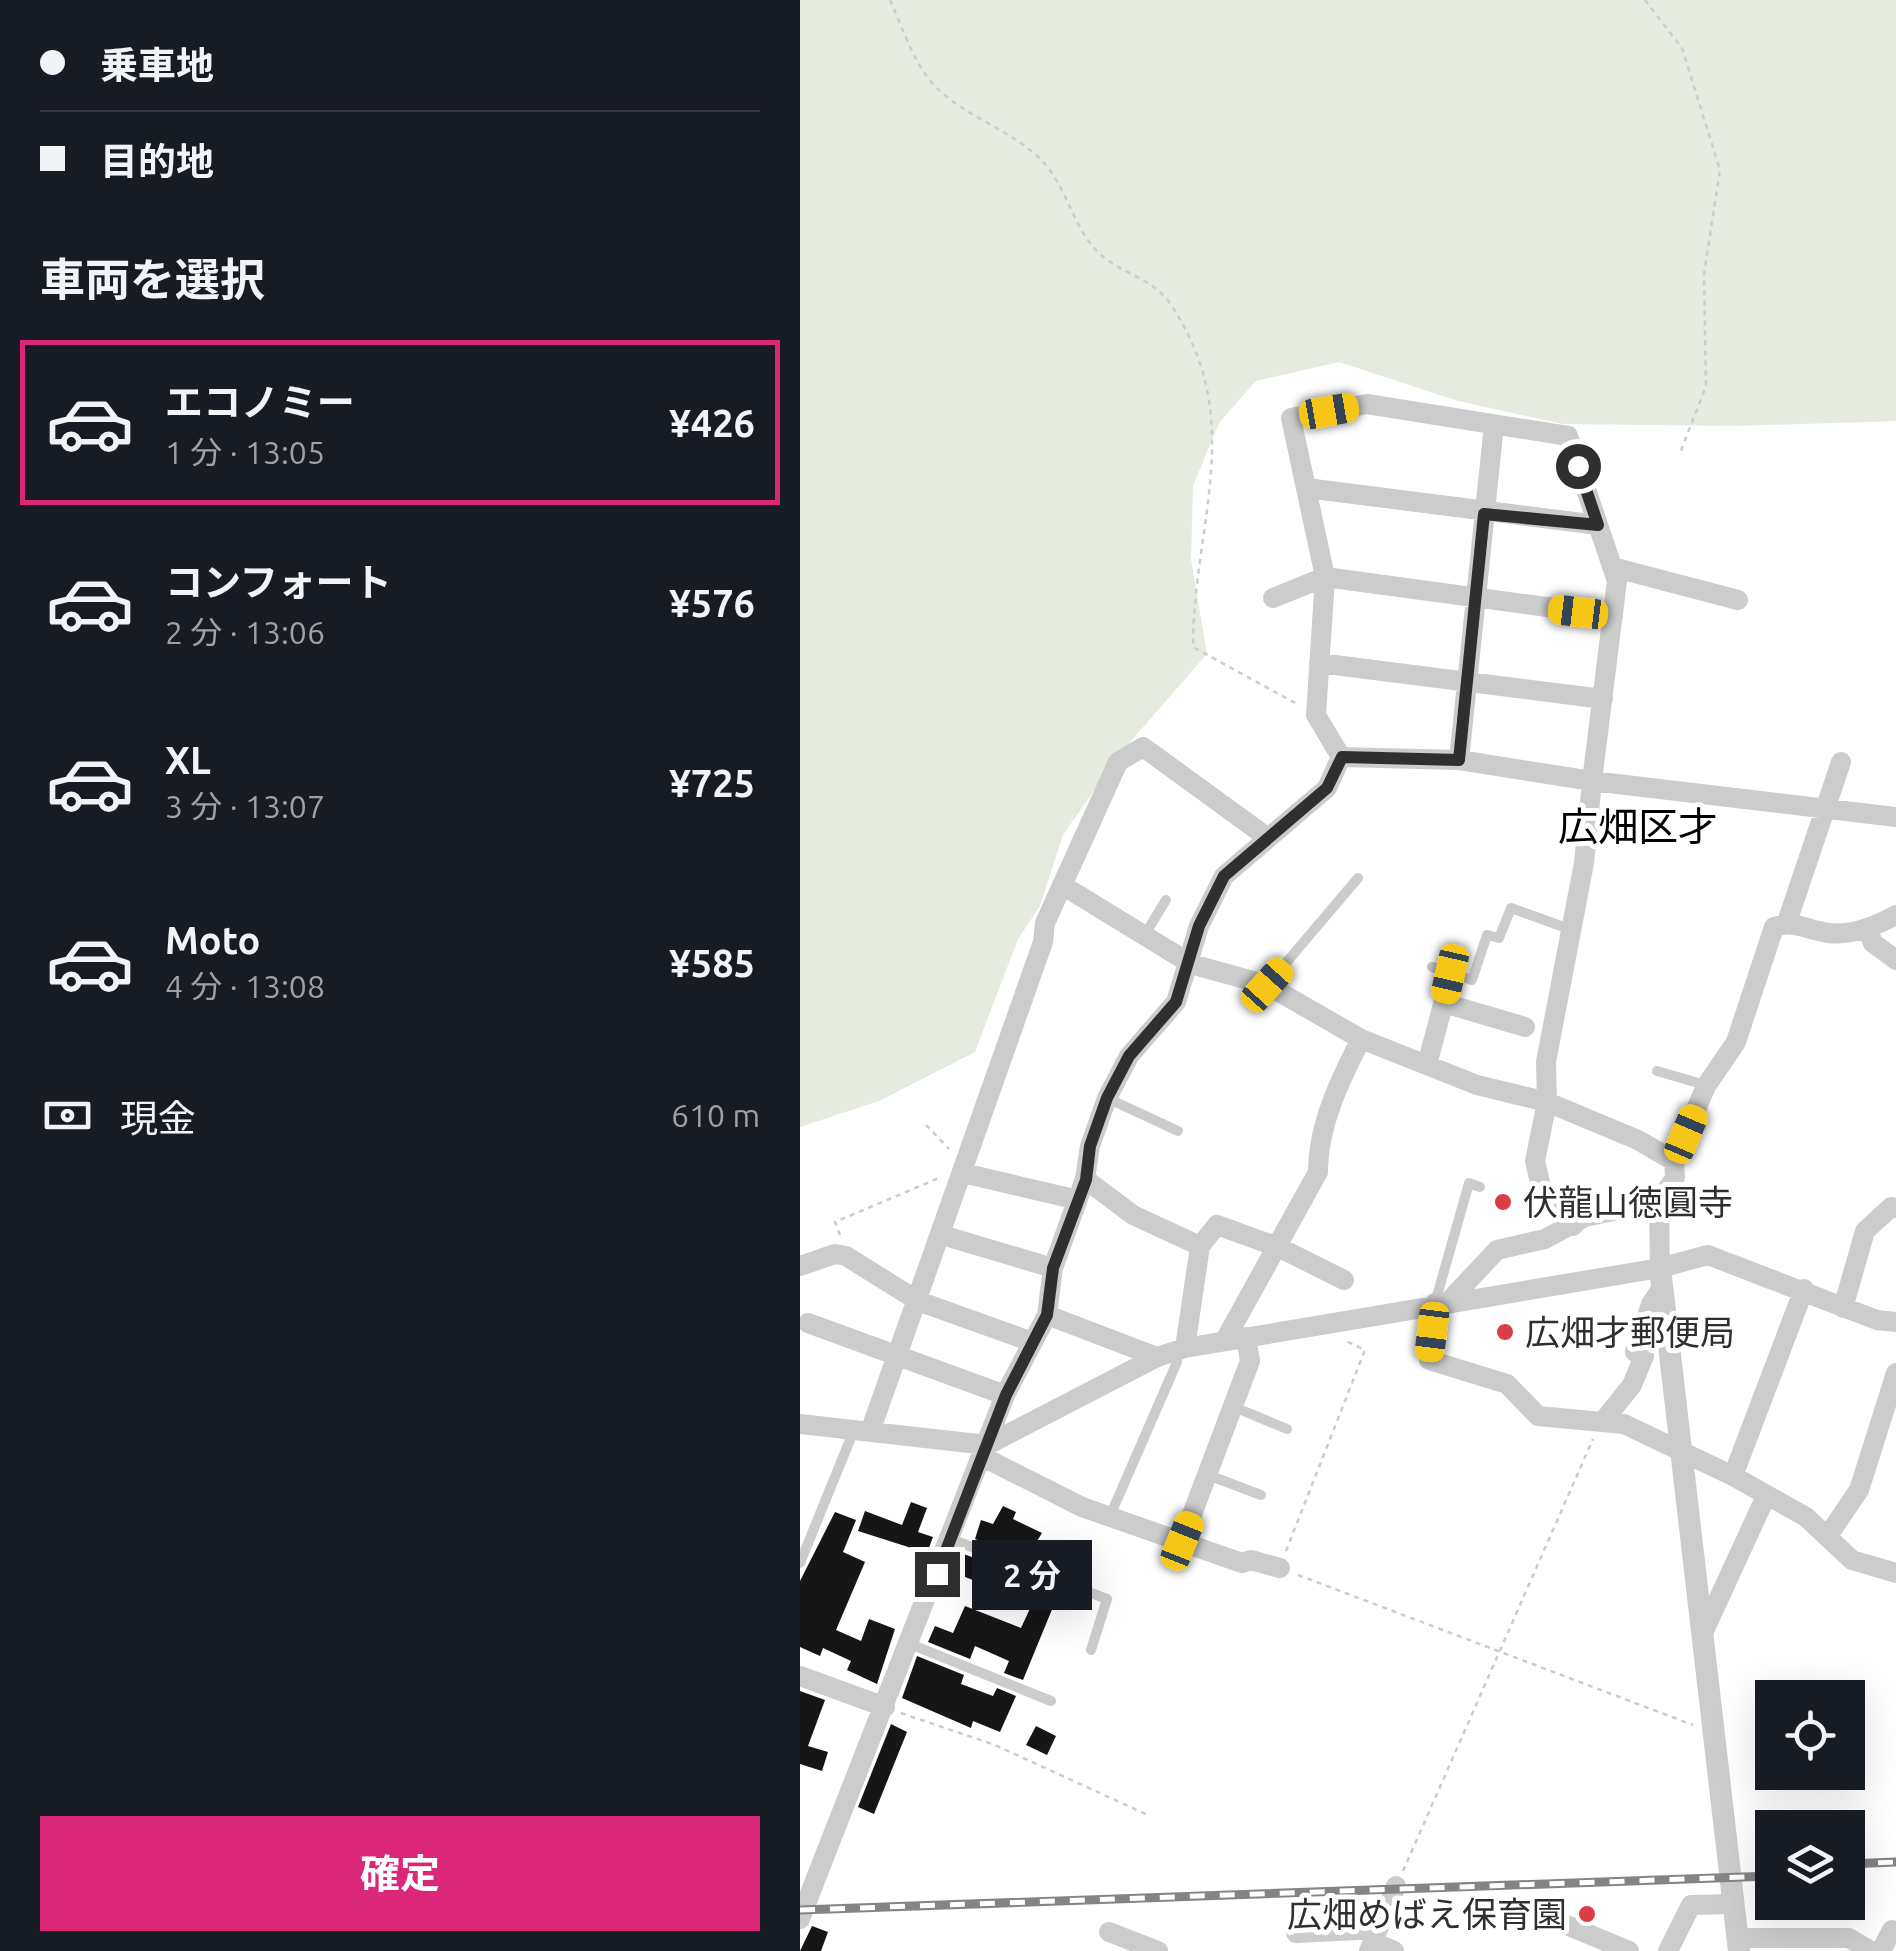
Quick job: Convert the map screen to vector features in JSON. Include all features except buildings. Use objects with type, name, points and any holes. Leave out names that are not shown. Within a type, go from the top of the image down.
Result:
[{"type":"street","points":[[1342,757],[1316,715],[1325,577],[1291,418],[1367,404],[1568,436],[1617,581],[1574,930],[1546,1062],[1547,1102],[1535,1173],[1574,1226]]},
{"type":"street","points":[[1459,760],[1494,424]]},
{"type":"street","points":[[1306,488],[1484,514],[1598,525]]},
{"type":"street","points":[[1612,567],[1738,600]]},
{"type":"street","points":[[1274,598],[1325,577],[1476,601],[1612,616]]},
{"type":"street","points":[[1319,663],[1602,699]]},
{"type":"street","points":[[863,1429],[899,1358],[942,1235],[959,1172],[1043,942],[1044,923],[1118,762],[1143,747],[1268,838]]},
{"type":"street","points":[[1342,757],[1459,760],[1592,781],[1896,817]]},
{"type":"street","points":[[800,1919],[1006,1395],[1047,1315],[1053,1268],[1074,1200],[1086,1180],[1090,1146],[1107,1098],[1129,1056],[1176,1002],[1199,926],[1224,876],[1327,788],[1342,757]]},
{"type":"street","points":[[1787,922],[1841,762]]},
{"type":"street","points":[[1062,886],[1190,964],[1267,985],[1361,1039],[1477,1084],[1547,1102],[1638,1140],[1674,1161]]},
{"type":"street","points":[[1871,1951],[1849,1938],[1739,1944],[1661,1278],[1659,1201],[1675,1178],[1674,1161],[1706,1086],[1736,1042],[1774,927],[1787,922],[1831,933],[1866,929],[1896,915]]},
{"type":"street","points":[[1866,929],[1873,943],[1896,960]]},
{"type":"street","points":[[1426,1066],[1444,1003],[1441,970]]},
{"type":"street","points":[[1444,1003],[1524,1027]]},
{"type":"street","points":[[1236,1339],[1318,1172],[1318,1149],[1339,1082],[1361,1039]]},
{"type":"street","points":[[959,1172],[1074,1200]]},
{"type":"street","points":[[1086,1180],[1133,1214],[1200,1246]]},
{"type":"street","points":[[1659,1201],[1584,1217],[1545,1240],[1496,1250],[1443,1302],[1428,1360],[1507,1384],[1538,1416],[1606,1419],[1733,1476],[1806,1517],[1852,1560],[1896,1573]]},
{"type":"street","points":[[1844,1308],[1865,1231],[1891,1207],[1896,1208]]},
{"type":"street","points":[[1173,1352],[1200,1246],[1217,1224],[1278,1247],[1344,1280]]},
{"type":"street","points":[[942,1235],[1053,1268]]},
{"type":"street","points":[[800,1266],[835,1254],[846,1256],[918,1301],[1032,1342]]},
{"type":"street","points":[[985,1451],[1173,1352],[1443,1302],[1661,1278],[1708,1255],[1804,1289],[1844,1308],[1896,1322]]},
{"type":"street","points":[[1606,1419],[1632,1385],[1644,1356],[1635,1352],[1661,1278]]},
{"type":"street","points":[[1733,1476],[1804,1289]]},
{"type":"street","points":[[1047,1315],[1173,1352]]},
{"type":"street","points":[[808,1324],[1006,1395]]},
{"type":"street","points":[[1182,1541],[1250,1361],[1236,1339]]},
{"type":"street","points":[[1828,1537],[1859,1490],[1896,1373]]},
{"type":"street","points":[[800,1424],[863,1429],[985,1451],[1110,1518],[1242,1562],[1251,1560],[1280,1568]]},
{"type":"street","points":[[1703,1633],[1766,1496]]},
{"type":"street","points":[[800,1676],[885,1707]]},
{"type":"street","points":[[1373,1941],[1396,1886]]},
{"type":"street","points":[[1537,1904],[1552,1919],[1628,1951]]},
{"type":"street","points":[[1668,1951],[1691,1905],[1734,1904]]},
{"type":"street","points":[[1882,1951],[1892,1930]]},
{"type":"street","points":[[1110,1932],[1158,1951]]},
{"type":"street","points":[[1296,1934],[1373,1941],[1394,1951]]},
{"type":"lane","points":[[1267,985],[1358,878]]},
{"type":"lane","points":[[1144,936],[1166,900]]},
{"type":"lane","points":[[1441,970],[1472,980],[1487,936],[1500,938],[1511,908],[1574,930]]},
{"type":"lane","points":[[1657,1071],[1706,1086]]},
{"type":"lane","points":[[1107,1098],[1178,1131]]},
{"type":"lane","points":[[1443,1302],[1469,1183],[1480,1187]]},
{"type":"lane","points":[[1110,1518],[1177,1362],[1173,1352]]},
{"type":"lane","points":[[1234,1407],[1288,1429]]},
{"type":"lane","points":[[800,1563],[863,1429]]},
{"type":"lane","points":[[1208,1475],[1260,1495]]},
{"type":"lane","points":[[951,1539],[1107,1599],[1090,1650]]},
{"type":"lane","points":[[910,1644],[1051,1701]]},
{"type":"path","points":[[890,0],[913,54],[940,92],[1032,151],[1053,170],[1088,242],[1102,257],[1146,281],[1168,300],[1202,369],[1213,408],[1212,503],[1194,600],[1194,647],[1316,715]]},
{"type":"path","points":[[1645,0],[1682,48],[1720,170],[1704,274],[1706,386],[1680,453]]},
{"type":"path","points":[[846,1256],[835,1222],[959,1172],[946,1144],[926,1125]]},
{"type":"path","points":[[1334,1335],[1364,1350],[1280,1568],[1713,1732]]},
{"type":"path","points":[[1396,1886],[1501,1654],[1580,1462],[1606,1419]]},
{"type":"path","points":[[885,1707],[995,1745],[1150,1816]]},
{"type":"shaded area","points":[[800,0],[1896,0],[1896,421],[1734,426],[1563,424],[1458,401],[1339,362],[1256,381],[1219,423],[1193,486],[1191,559],[1207,654],[1118,756],[1063,835],[1040,906],[1018,939],[975,1052],[879,1101],[800,1127]]},
{"type":"railway","points":[[1865,1863],[1896,1862]]},
{"type":"railway","points":[[800,1910],[1755,1877]]},
{"type":"place","name":"伏龍山徳圓寺","points":[[1503,1202]]},
{"type":"place","name":"広畑才郵便局","points":[[1505,1332]]},
{"type":"place","name":"広畑めばえ保育園","points":[[1587,1914]]},
{"type":"district","name":"広畑区才","points":[[1638,826]]},
{"type":"route","points":[[937,1574],[1006,1395],[1047,1315],[1053,1268],[1074,1200],[1086,1180],[1090,1146],[1107,1098],[1129,1056],[1176,1002],[1199,926],[1224,876],[1327,788],[1342,757],[1459,760],[1484,514],[1598,525],[1578,466]]}]
